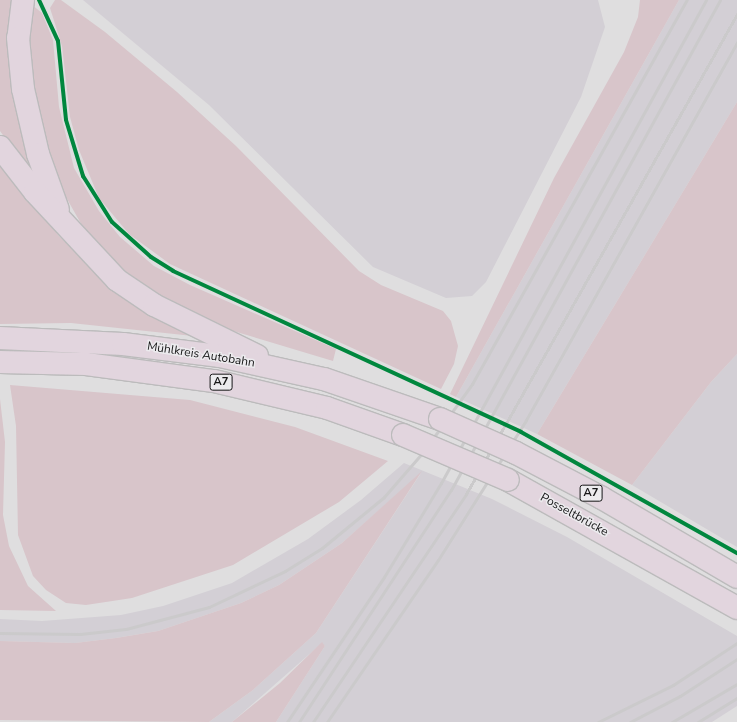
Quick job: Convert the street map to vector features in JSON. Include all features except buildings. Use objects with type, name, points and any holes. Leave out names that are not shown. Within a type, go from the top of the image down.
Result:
[{"type":"highway","points":[[23,0],[18,38],[23,89],[38,154],[63,222]]},
{"type":"highway","points":[[0,147],[63,222],[117,280],[154,305],[287,371]]},
{"type":"highway","name":"Mühlkreis Autobahn","points":[[0,338],[28,338],[123,344],[205,354],[287,371],[420,411],[516,453],[737,577]]},
{"type":"highway","name":"Mühlkreis Autobahn","points":[[0,362],[33,361],[151,370],[214,380],[327,408],[403,435]]},
{"type":"highway","name":"Posseltbrücke","points":[[403,435],[542,497],[737,608]]},
{"type":"shaded area","points":[[0,0],[14,0],[32,165],[29,171],[0,131]]},
{"type":"shaded area","points":[[55,0],[61,0],[105,32],[177,92],[236,146],[359,271],[381,285],[443,311],[451,321],[458,346],[454,364],[441,389],[170,264],[129,234],[99,198],[79,150],[70,117],[62,46],[50,8]]},
{"type":"shaded area","points":[[83,0],[598,0],[605,27],[581,97],[486,282],[472,296],[446,298],[373,267],[209,105]]},
{"type":"shaded area","points":[[640,0],[679,0],[456,397],[450,394],[554,178],[624,52],[638,17]]},
{"type":"shaded area","points":[[679,0],[737,0],[737,102],[537,434],[456,397]]},
{"type":"shaded area","points":[[31,4],[42,13],[53,40],[59,107],[74,168],[99,211],[120,237],[154,266],[190,285],[336,349],[333,361],[230,330],[168,303],[135,282],[88,236],[58,183],[39,125],[27,39]]},
{"type":"shaded area","points":[[737,102],[737,354],[711,382],[632,485],[537,434]]},
{"type":"shaded area","points":[[0,162],[59,236],[118,294],[193,336],[71,323],[0,324]]},
{"type":"shaded area","points":[[737,354],[737,547],[632,485],[711,382]]},
{"type":"shaded area","points":[[10,385],[190,400],[295,427],[388,461],[339,502],[233,565],[132,598],[86,605],[66,603],[46,590],[33,576],[18,535],[16,426]]},
{"type":"shaded area","points":[[0,399],[5,442],[3,515],[9,546],[28,586],[56,611],[0,610]]},
{"type":"shaded area","points":[[404,463],[492,499],[567,537],[737,636],[737,706],[712,722],[276,722],[325,646],[322,643],[232,722],[209,722],[253,690],[316,633],[421,473],[342,543],[279,585],[241,603],[158,631],[116,638],[75,643],[0,641],[0,619],[42,621],[121,615],[163,606],[232,583],[308,539],[361,500]]},
{"type":"shaded area","points":[[422,471],[316,633],[253,690],[209,722],[0,720],[0,641],[75,643],[116,638],[158,631],[241,603],[279,585],[342,543]]},
{"type":"shaded area","points":[[322,642],[325,646],[276,722],[232,722],[280,683]]},
{"type":"railway","points":[[0,633],[80,634],[126,629],[209,607],[285,571],[322,548],[384,497],[423,452],[472,384],[687,0]]},
{"type":"railway","points":[[287,722],[384,577],[441,483],[706,0]]},
{"type":"railway","points":[[299,722],[451,490],[720,0]]},
{"type":"railway","points":[[313,722],[466,494],[737,14]]},
{"type":"railway","points":[[327,722],[438,560],[526,420],[737,42]]},
{"type":"railway","points":[[598,722],[673,685],[737,643]]},
{"type":"railway","points":[[630,722],[680,696],[737,659]]},
{"type":"railway","points":[[672,722],[737,684]]},
{"type":"railway","points":[[698,722],[737,698]]},
{"type":"cycle path","points":[[39,0],[58,41],[66,120],[83,176],[112,222],[151,257],[173,271],[521,432],[737,553]]}]
